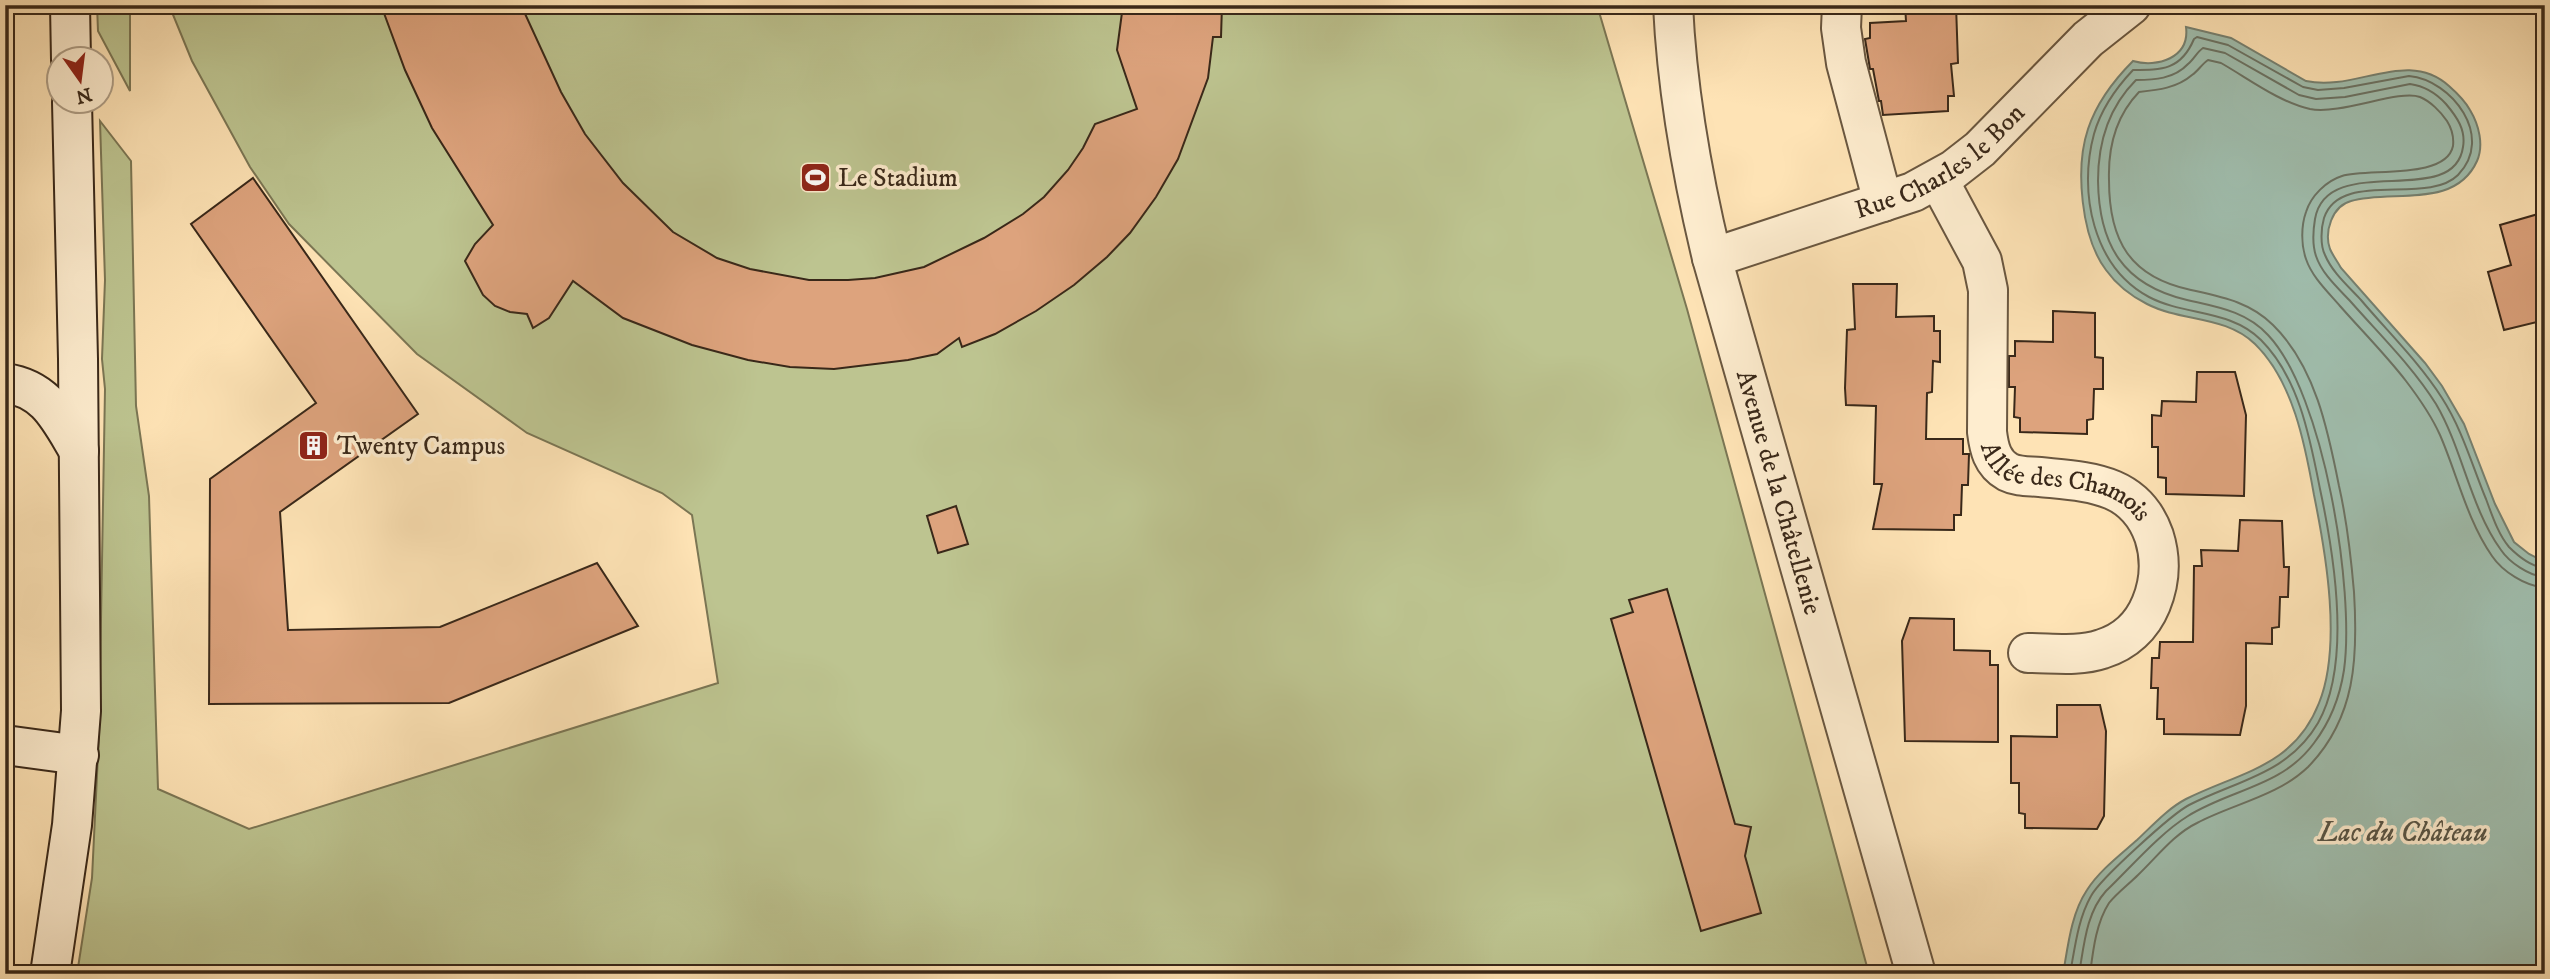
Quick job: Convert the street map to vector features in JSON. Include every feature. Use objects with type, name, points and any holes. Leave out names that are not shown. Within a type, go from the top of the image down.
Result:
[{"type":"street","points":[[70,5],[71,46]]},
{"type":"street","name":"Avenue de la Châtellenie","points":[[1673,5],[1676,50],[1696,191],[1712,258],[1916,974]]},
{"type":"street","points":[[1842,5],[1841,28],[1846,63],[1883,202]]},
{"type":"street","name":"Rue Charles le Bon","points":[[1712,258],[1913,192],[1938,179],[1980,149],[2088,39],[2131,5]]},
{"type":"street","points":[[50,974],[72,825],[81,711],[72,116]]},
{"type":"street","name":"Allée des Chamois","points":[[1938,179],[1982,261],[1986,274],[1987,432],[1994,459],[2012,474],[2091,482],[2114,489],[2142,514],[2157,546],[2159,568],[2155,593],[2145,617],[2130,634],[2110,646],[2086,653],[2028,653]]},
{"type":"street","points":[[5,383],[21,385],[39,395],[54,410],[79,451]]},
{"type":"street","points":[[5,746],[79,755]]},
{"type":"green space","points":[[97,5],[130,5],[130,91],[116,65],[116,46],[106,46],[98,31]]},
{"type":"green space","name":"Le Stadium","points":[[169,5],[1597,5],[1687,309],[1869,974],[77,974],[92,878],[99,734],[105,389],[102,359],[105,280],[100,121],[131,161],[136,406],[149,496],[158,789],[249,829],[718,683],[692,515],[662,493],[527,433],[417,354],[289,224],[250,167],[192,61]]},
{"type":"water","name":"Lac du Château","points":[[2186,27],[2231,38],[2306,81],[2344,81],[2398,71],[2433,75],[2461,97],[2476,122],[2480,135],[2479,155],[2467,176],[2454,186],[2438,192],[2367,198],[2344,204],[2331,220],[2328,242],[2341,268],[2442,386],[2464,424],[2495,504],[2514,542],[2545,562],[2545,974],[2063,974],[2077,909],[2097,876],[2179,803],[2263,765],[2295,741],[2319,703],[2330,655],[2330,600],[2319,519],[2301,435],[2279,376],[2255,344],[2243,335],[2217,323],[2160,310],[2124,289],[2110,275],[2098,256],[2086,221],[2081,182],[2082,163],[2088,129],[2096,110],[2112,84],[2133,61],[2152,63],[2177,53],[2186,38]]},
{"type":"building","points":[[381,5],[521,5],[561,92],[585,134],[623,183],[673,232],[717,258],[750,269],[809,280],[848,280],[875,278],[924,267],[984,238],[1023,214],[1044,197],[1068,170],[1095,124],[1137,109],[1117,50],[1123,5],[1222,5],[1221,37],[1213,37],[1208,78],[1178,159],[1156,197],[1130,233],[1107,257],[1074,285],[995,334],[962,347],[959,338],[937,354],[834,369],[790,367],[748,360],[692,345],[623,318],[573,281],[549,318],[533,328],[527,314],[510,312],[495,306],[483,295],[465,261],[475,244],[493,225],[432,128],[405,70]]},
{"type":"building","points":[[1905,5],[1956,5],[1958,63],[1951,64],[1954,96],[1948,96],[1948,111],[1883,115],[1865,39],[1870,38],[1870,23],[1906,21]]},
{"type":"building","name":"Twenty Campus","points":[[253,178],[418,414],[280,512],[288,630],[440,627],[597,563],[638,626],[449,703],[209,704],[210,479],[316,403],[191,224]]},
{"type":"building","points":[[2545,212],[2545,320],[2504,330],[2488,272],[2511,265],[2500,225]]},
{"type":"building","points":[[1853,284],[1897,284],[1896,317],[1934,316],[1934,331],[1940,331],[1940,362],[1933,361],[1932,392],[1927,393],[1926,439],[1963,439],[1963,454],[1969,454],[1968,485],[1962,485],[1961,515],[1954,515],[1954,530],[1873,529],[1882,484],[1874,484],[1876,406],[1846,405],[1847,330],[1855,329]]},
{"type":"building","points":[[2053,311],[2095,313],[2095,357],[2103,358],[2103,389],[2094,389],[2093,419],[2087,420],[2087,434],[2020,432],[2020,418],[2014,417],[2015,387],[2009,387],[2009,356],[2015,356],[2015,341],[2053,342]]},
{"type":"building","points":[[2197,372],[2235,372],[2246,415],[2244,496],[2166,494],[2166,478],[2158,477],[2158,447],[2152,447],[2152,415],[2161,416],[2162,401],[2196,402]]},
{"type":"building","points":[[956,506],[968,544],[938,553],[927,516]]},
{"type":"building","points":[[2240,520],[2282,521],[2284,567],[2289,567],[2288,597],[2280,597],[2279,627],[2272,628],[2272,644],[2246,643],[2246,706],[2240,735],[2164,734],[2164,719],[2157,719],[2158,688],[2151,688],[2152,658],[2159,658],[2160,642],[2193,642],[2194,566],[2202,566],[2201,550],[2238,551]]},
{"type":"building","points":[[1667,589],[1735,824],[1751,827],[1745,856],[1761,913],[1701,931],[1611,619],[1633,612],[1629,600]]},
{"type":"building","points":[[1910,618],[1954,619],[1954,650],[1990,651],[1990,665],[1998,665],[1998,742],[1905,741],[1902,641]]},
{"type":"building","points":[[2057,705],[2100,705],[2106,731],[2104,816],[2097,829],[2025,828],[2025,814],[2019,813],[2019,783],[2011,783],[2011,736],[2057,737]]},
{"type":"place","name":"Le Stadium","points":[[815,178]]},
{"type":"place","name":"Twenty Campus","points":[[314,446]]}]
